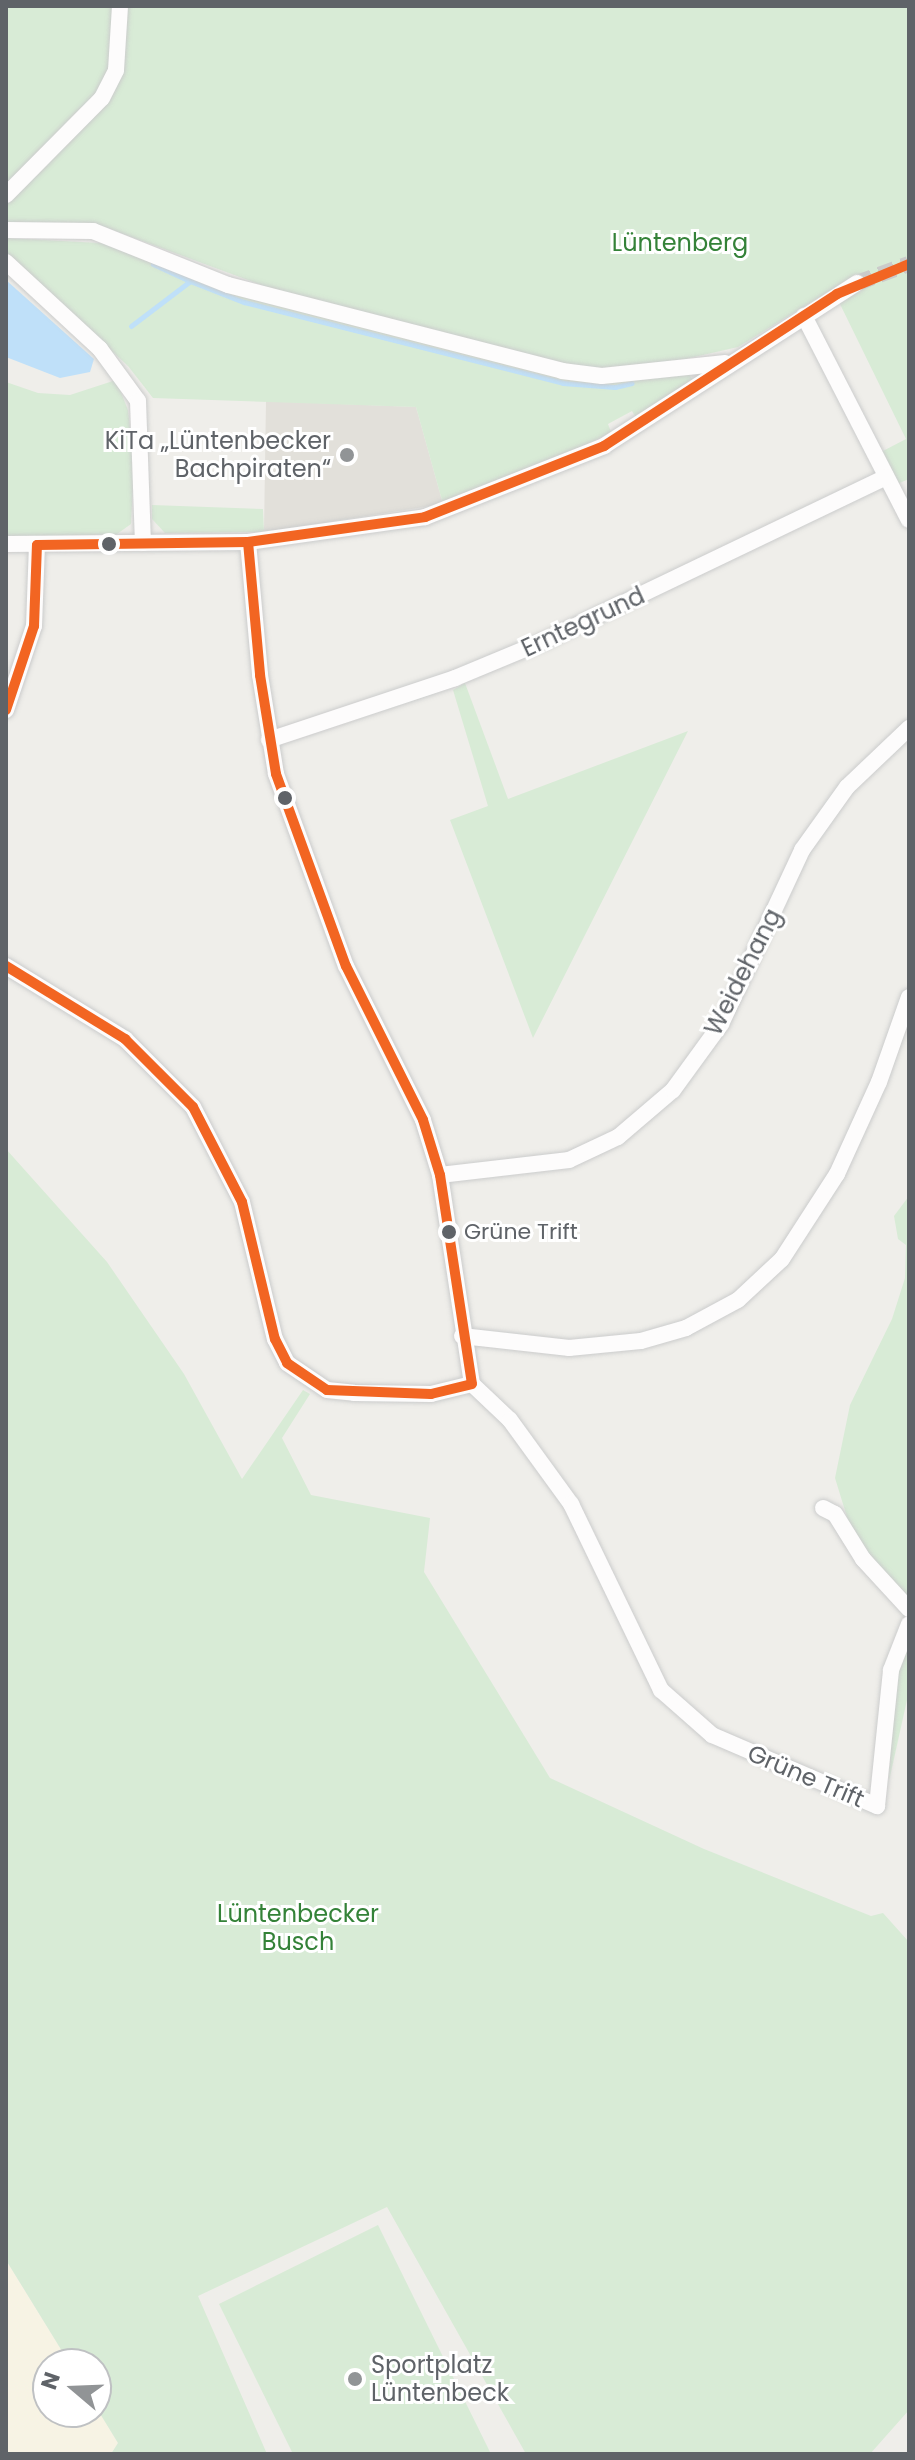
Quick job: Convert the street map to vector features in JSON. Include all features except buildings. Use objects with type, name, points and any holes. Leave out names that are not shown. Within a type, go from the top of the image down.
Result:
[{"type":"street","points":[[6,195],[102,98],[116,70],[120,6]]},
{"type":"street","points":[[6,230],[93,231],[228,285],[562,371],[602,376],[730,363]]},
{"type":"street","points":[[6,262],[100,349],[138,401],[143,543]]},
{"type":"street","points":[[6,544],[248,542],[368,528],[476,500],[604,446],[857,283]]},
{"type":"street","points":[[804,316],[909,520]]},
{"type":"street","name":"Erntegrund","points":[[269,740],[455,678],[544,641],[886,477]]},
{"type":"street","points":[[6,966],[125,1039],[193,1107],[242,1202],[275,1339],[287,1363],[327,1390],[431,1394],[472,1384],[462,1336],[440,1175],[423,1120],[323,910],[269,740],[248,542]]},
{"type":"street","points":[[6,710],[34,626],[37,545]]},
{"type":"street","name":"Weidehang","points":[[440,1175],[569,1160],[618,1137],[673,1090],[721,1024],[802,850],[847,787],[909,728]]},
{"type":"street","points":[[462,1336],[569,1348],[641,1341],[686,1328],[738,1300],[782,1259],[837,1174],[879,1082],[909,997]]},
{"type":"street","name":"Grüne Trift","points":[[472,1384],[510,1420],[571,1504],[661,1690],[712,1735],[877,1806],[891,1670],[909,1624]]},
{"type":"street","points":[[823,1508],[835,1514],[863,1559],[909,1609]]},
{"type":"shaded area","name":"KiTa „Lüntenbecker Bachpiraten“","points":[[266,401],[416,407],[443,504],[264,532]]},
{"type":"shaded area","points":[[6,2260],[60,2348],[32,2348],[32,2428],[109,2428],[118,2443],[111,2454],[6,2454]]},
{"type":"green space","name":"Lüntenberg","points":[[6,6],[909,6],[909,479],[897,484],[881,452],[906,439],[839,302],[861,291],[855,275],[738,347],[646,368],[573,368],[286,294],[99,225],[6,224]]},
{"type":"green space","points":[[6,238],[119,244],[534,372],[689,374],[692,379],[637,419],[632,411],[608,424],[611,432],[575,451],[443,504],[416,407],[153,398],[128,366],[7,254]]},
{"type":"green space","points":[[116,380],[128,410],[134,464],[131,524],[117,534],[6,538],[6,382],[38,393],[70,395]]},
{"type":"green space","points":[[152,505],[263,509],[264,532],[165,533],[152,519]]},
{"type":"green space","points":[[465,683],[508,799],[688,731],[533,1038],[450,820],[488,806],[453,690]]},
{"type":"green space","name":"Lüntenbecker Busch","points":[[6,1149],[107,1262],[184,1374],[242,1479],[303,1390],[310,1394],[282,1438],[311,1495],[430,1518],[424,1572],[550,1778],[704,1849],[871,1916],[883,1913],[909,1942],[909,2410],[870,2454],[526,2454],[387,2207],[198,2296],[267,2454],[111,2454],[118,2443],[109,2428],[112,2428],[112,2348],[60,2348],[6,2260]]},
{"type":"green space","points":[[909,1196],[909,1600],[866,1555],[851,1530],[835,1478],[850,1405],[892,1319],[905,1278],[906,1245],[898,1239],[894,1216]]},
{"type":"green space","points":[[909,1641],[909,1691],[889,1781],[895,1670]]},
{"type":"green space","name":"Sportplatz Lüntenbeck","points":[[378,2225],[491,2454],[293,2454],[219,2304]]},
{"type":"water","points":[[6,280],[94,359],[90,372],[60,378],[6,357]]},
{"type":"waterway","points":[[153,264],[190,281]]},
{"type":"waterway","points":[[131,326],[190,281],[244,302],[563,383],[615,387],[632,383]]},
{"type":"tunnel","points":[[857,283],[909,264]]},
{"type":"transit line","points":[[37,545],[248,542],[425,517],[604,446],[837,294],[909,264]]},
{"type":"transit line","points":[[248,542],[260,675],[276,774],[346,966],[423,1120],[440,1175],[472,1384]]},
{"type":"transit line","points":[[6,710],[34,626],[37,545]]},
{"type":"transit line","points":[[6,966],[125,1039],[193,1107],[242,1202],[275,1339],[287,1363],[327,1390],[431,1394],[472,1384]]},
{"type":"place","name":"KiTa „Lüntenbecker Bachpiraten“","points":[[347,455]]},
{"type":"place","name":"Grüne Trift","points":[[449,1232]]},
{"type":"place","name":"Sportplatz Lüntenbeck","points":[[355,2379]]}]
